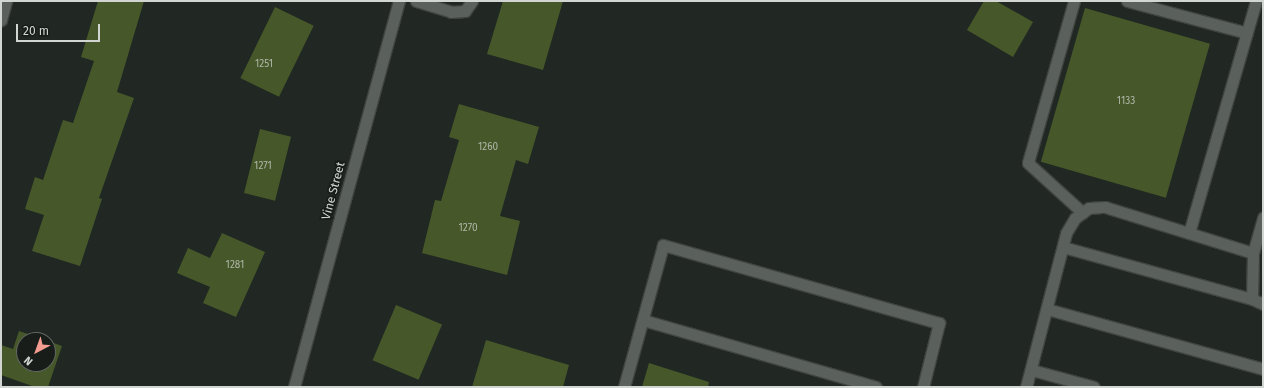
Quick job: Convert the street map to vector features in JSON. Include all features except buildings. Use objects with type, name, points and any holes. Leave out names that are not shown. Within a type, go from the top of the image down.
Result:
[{"type":"street","points":[[1,20],[6,1]]},
{"type":"street","name":"Vine Street","points":[[294,387],[399,1]]},
{"type":"street","points":[[416,1],[451,12],[465,12],[472,1]]},
{"type":"street","points":[[1074,1],[1028,163],[1083,213]]},
{"type":"street","points":[[1127,1],[1247,33]]},
{"type":"street","points":[[1189,233],[1256,1]]},
{"type":"street","points":[[1026,387],[1032,370],[1066,233],[1075,218],[1089,208],[1105,207],[1253,253]]},
{"type":"street","points":[[1252,299],[1253,253],[1263,217]]},
{"type":"street","points":[[624,387],[663,245],[939,323],[923,387]]},
{"type":"street","points":[[1062,248],[1252,299],[1263,304]]},
{"type":"street","points":[[1047,309],[1263,369]]},
{"type":"street","points":[[643,320],[876,387]]},
{"type":"street","points":[[1032,370],[1094,387]]}]
